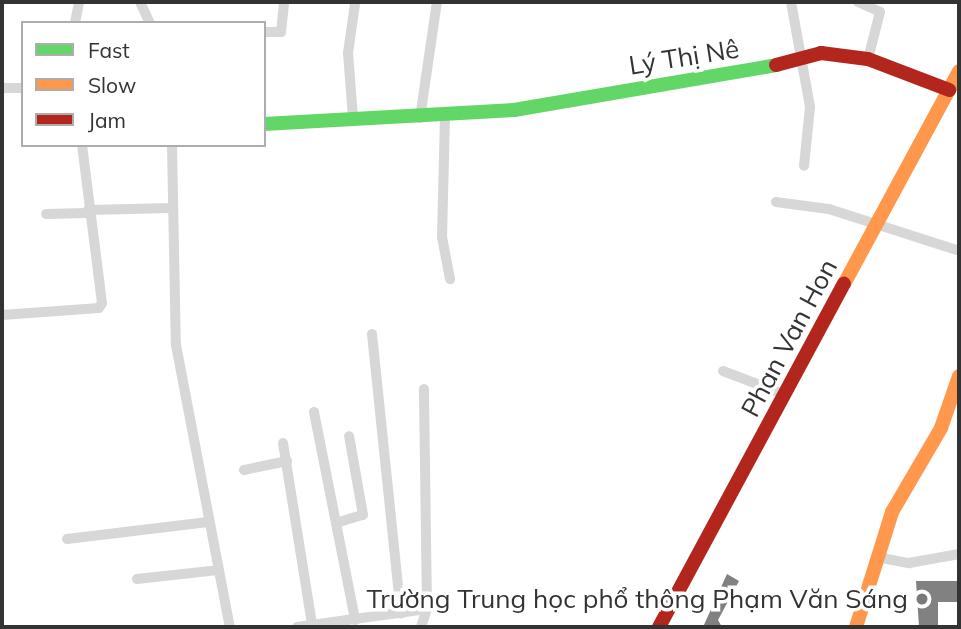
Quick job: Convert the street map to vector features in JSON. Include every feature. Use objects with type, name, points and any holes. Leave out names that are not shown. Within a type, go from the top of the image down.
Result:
[{"type":"street","points":[[75,21],[79,2]]},
{"type":"street","points":[[140,2],[149,21]]},
{"type":"street","points":[[266,32],[281,32],[284,2]]},
{"type":"street","points":[[420,118],[437,2]]},
{"type":"street","points":[[791,2],[811,122],[804,166]]},
{"type":"street","points":[[859,2],[880,12],[868,59]]},
{"type":"street","points":[[354,118],[348,53],[355,4]]},
{"type":"street","name":"Lý Thị Nê","points":[[266,124],[354,118],[420,118],[574,103],[802,57],[843,52],[949,90]]},
{"type":"street","name":"Phan Van Hon","points":[[659,627],[959,71]]},
{"type":"street","points":[[2,88],[21,88]]},
{"type":"street","points":[[445,116],[442,237],[450,279]]},
{"type":"street","points":[[2,315],[99,308],[82,147]]},
{"type":"street","points":[[172,147],[171,208],[176,345],[230,627]]},
{"type":"street","points":[[776,202],[829,209],[957,250]]},
{"type":"street","points":[[46,214],[171,208]]},
{"type":"street","points":[[372,334],[401,613]]},
{"type":"street","points":[[723,371],[786,395]]},
{"type":"street","points":[[856,627],[897,498],[942,428],[959,376]]},
{"type":"street","points":[[421,627],[427,609],[424,389]]},
{"type":"street","points":[[314,412],[355,620]]},
{"type":"street","points":[[336,523],[363,515],[349,436]]},
{"type":"street","points":[[283,443],[293,533],[312,625]]},
{"type":"street","points":[[244,470],[287,461]]},
{"type":"street","points":[[67,538],[208,522]]},
{"type":"street","points":[[877,557],[916,563],[959,554]]},
{"type":"street","points":[[137,579],[218,570]]},
{"type":"street","points":[[297,627],[427,609]]},
{"type":"building","points":[[727,574],[739,581],[718,620],[722,627],[703,627]]},
{"type":"building","points":[[916,581],[959,581],[959,602],[938,602],[938,627],[919,627]]},
{"type":"traffic: fast","points":[[266,124],[514,110],[776,65]]},
{"type":"traffic: slow","points":[[844,284],[959,71]]},
{"type":"traffic: slow","points":[[856,627],[892,512],[941,428],[959,376]]},
{"type":"traffic: jam","points":[[776,65],[821,53],[868,59],[949,90]]},
{"type":"traffic: jam","points":[[659,627],[844,284]]},
{"type":"place","name":"Trường Trung học phổ thông Phạm Văn Sáng","points":[[922,599]]}]
